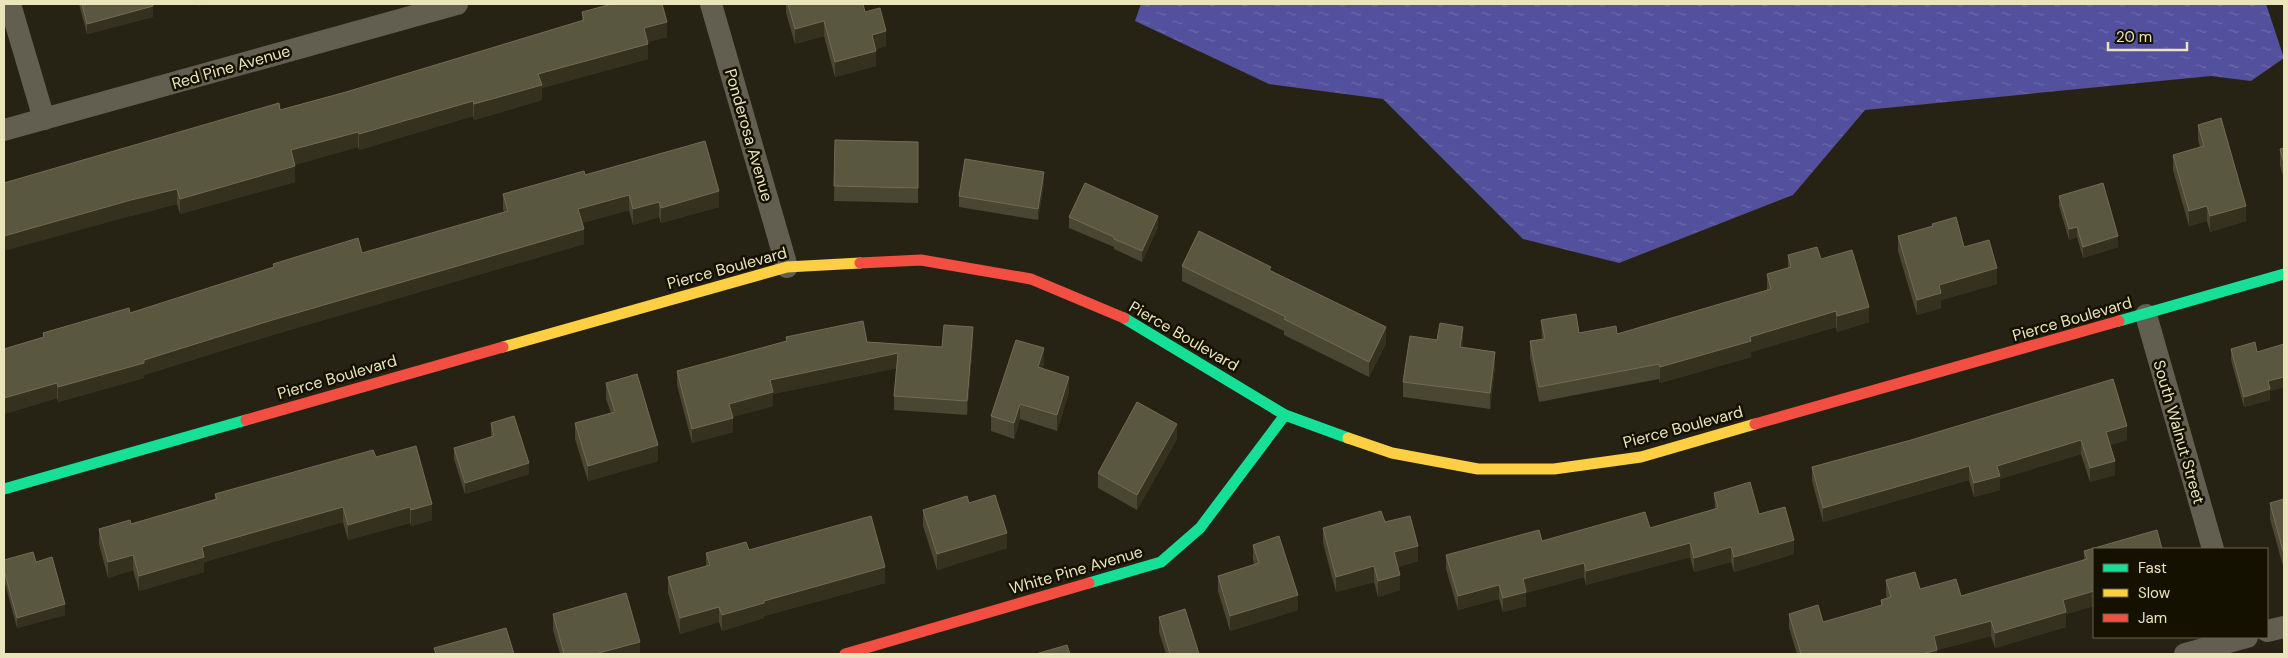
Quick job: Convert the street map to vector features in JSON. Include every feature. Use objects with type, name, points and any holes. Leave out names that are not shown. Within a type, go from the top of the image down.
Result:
[{"type":"street","points":[[10,4],[44,119]]},
{"type":"street","name":"Red Pine Avenue","points":[[4,130],[457,4]]},
{"type":"street","name":"Ponderosa Avenue","points":[[710,4],[787,267]]},
{"type":"street","name":"Pierce Boulevard","points":[[4,489],[787,267],[921,260],[1030,279],[1133,322],[1284,415],[1392,453],[1478,469],[1554,470],[1641,457],[2284,274]]},
{"type":"street","name":"South Walnut Street","points":[[2146,314],[2213,548]]},
{"type":"street","name":"White Pine Avenue","points":[[845,654],[1161,562],[1200,528],[1284,415]]},
{"type":"street","points":[[2268,631],[2284,627]]},
{"type":"street","points":[[2186,654],[2241,642]]},
{"type":"water","points":[[1141,4],[2266,4],[2284,58],[2251,81],[2211,76],[1865,110],[1793,195],[1619,263],[1523,239],[1383,99],[1269,84],[1135,21]]},
{"type":"building","points":[[82,4],[153,4],[153,6],[87,24]]},
{"type":"building","points":[[612,4],[662,4],[667,22],[644,28],[648,44],[538,74],[542,85],[474,104],[473,101],[359,134],[358,132],[291,150],[295,166],[180,199],[177,189],[131,200],[4,236],[4,183],[279,103],[280,110],[346,92],[584,20],[582,12]]},
{"type":"building","points":[[788,4],[863,4],[865,12],[880,8],[886,31],[872,35],[876,51],[835,62],[824,21],[795,29]]},
{"type":"building","points":[[2221,118],[2246,206],[2210,216],[2207,206],[2189,211],[2173,155],[2204,146],[2198,125]]},
{"type":"building","points":[[835,140],[918,142],[918,188],[834,186]]},
{"type":"building","points":[[705,141],[719,191],[661,208],[659,202],[633,209],[629,195],[578,209],[584,229],[269,321],[144,360],[144,363],[58,387],[57,383],[4,398],[4,349],[44,337],[43,333],[129,308],[130,313],[274,267],[273,264],[358,238],[362,253],[508,211],[503,194],[584,171],[585,175]]},
{"type":"building","points":[[2284,148],[2284,163],[2280,149]]},
{"type":"building","points":[[965,159],[1044,172],[1038,209],[959,196]]},
{"type":"building","points":[[1085,183],[1158,216],[1142,251],[1069,217]]},
{"type":"building","points":[[2103,183],[2118,236],[2083,247],[2077,227],[2069,229],[2059,196]]},
{"type":"building","points":[[1956,217],[1964,247],[1989,240],[1997,268],[1939,285],[1941,293],[1917,300],[1898,236]]},
{"type":"building","points":[[1199,231],[1271,267],[1269,270],[1386,327],[1369,362],[1284,319],[1286,317],[1182,266]]},
{"type":"building","points":[[1817,247],[1821,259],[1852,250],[1869,307],[1837,316],[1836,311],[1750,337],[1751,341],[1660,367],[1659,364],[1539,387],[1530,341],[1545,339],[1541,320],[1576,314],[1579,333],[1616,326],[1617,334],[1771,289],[1767,274],[1791,267],[1788,255]]},
{"type":"building","points":[[863,321],[867,342],[942,347],[944,325],[973,327],[967,401],[894,396],[898,353],[770,380],[773,392],[729,404],[733,418],[692,429],[677,371],[787,341],[786,337]]},
{"type":"building","points":[[1440,323],[1463,327],[1460,347],[1495,352],[1490,393],[1403,382],[1410,336],[1437,340]]},
{"type":"building","points":[[1016,340],[1044,348],[1038,367],[1069,377],[1057,415],[1020,404],[1014,423],[991,416]]},
{"type":"building","points":[[2255,342],[2257,352],[2284,344],[2284,377],[2268,381],[2270,389],[2244,397],[2231,349]]},
{"type":"building","points":[[637,374],[658,445],[588,466],[575,423],[615,412],[606,383]]},
{"type":"building","points":[[2113,379],[2127,426],[2106,432],[2115,461],[2090,468],[2081,440],[1997,466],[2000,476],[1974,483],[1969,466],[1823,508],[1812,467],[1911,440]]},
{"type":"building","points":[[1137,402],[1177,424],[1137,495],[1098,473]]},
{"type":"building","points":[[514,416],[529,463],[465,483],[454,448],[494,436],[491,423]]},
{"type":"building","points":[[416,446],[432,504],[411,510],[410,507],[348,525],[343,507],[202,547],[204,557],[139,576],[133,555],[108,562],[99,529],[130,520],[131,524],[217,499],[215,494],[373,450],[376,457]]},
{"type":"building","points":[[1750,482],[1759,514],[1785,507],[1794,540],[1734,557],[1731,547],[1694,558],[1690,543],[1586,571],[1584,563],[1523,579],[1526,592],[1503,598],[1499,585],[1458,596],[1446,555],[1539,530],[1542,541],[1645,512],[1650,528],[1718,508],[1714,493]]},
{"type":"building","points":[[995,495],[1007,533],[937,554],[923,510],[967,496],[969,503]]},
{"type":"building","points":[[2284,499],[2284,551],[2283,551],[2270,503]]},
{"type":"building","points":[[1381,511],[1385,522],[1410,516],[1418,546],[1394,552],[1400,575],[1378,581],[1374,566],[1336,577],[1323,528]]},
{"type":"building","points":[[871,516],[885,567],[764,601],[764,603],[722,615],[719,607],[680,618],[668,577],[710,565],[706,553],[746,542],[749,550]]},
{"type":"building","points":[[2157,530],[2162,548],[2094,548]]},
{"type":"building","points":[[1279,536],[1298,595],[1230,616],[1218,576],[1259,563],[1253,545]]},
{"type":"building","points":[[2093,548],[2093,591],[2063,600],[2066,612],[1995,633],[1991,621],[1934,636],[1937,650],[1922,654],[1801,654],[1789,614],[1818,605],[1823,622],[1882,605],[1881,600],[1891,597],[1886,580],[1915,572],[1920,589],[1956,579],[1961,596],[2087,559],[2084,551]]},
{"type":"building","points":[[33,552],[36,562],[52,557],[65,604],[17,618],[4,570],[4,560]]},
{"type":"building","points":[[626,593],[640,642],[595,654],[564,654],[553,614]]},
{"type":"building","points":[[1185,609],[1199,654],[1170,654],[1159,617]]},
{"type":"building","points":[[506,628],[514,654],[436,654],[434,648]]},
{"type":"building","points":[[1067,645],[1070,654],[1036,654]]},
{"type":"traffic: fast","points":[[2119,321],[2284,274]]},
{"type":"traffic: fast","points":[[1124,318],[1285,415],[1348,438]]},
{"type":"traffic: fast","points":[[1089,583],[1161,562],[1200,528],[1285,415]]},
{"type":"traffic: fast","points":[[4,489],[246,420]]},
{"type":"traffic: slow","points":[[503,347],[787,267],[860,263]]},
{"type":"traffic: slow","points":[[1348,438],[1392,453],[1478,469],[1554,469],[1641,457],[1755,424]]},
{"type":"traffic: jam","points":[[860,263],[921,260],[1031,279],[1124,318]]},
{"type":"traffic: jam","points":[[1755,424],[2119,321]]},
{"type":"traffic: jam","points":[[246,420],[503,347]]},
{"type":"traffic: jam","points":[[845,654],[1089,583]]}]
